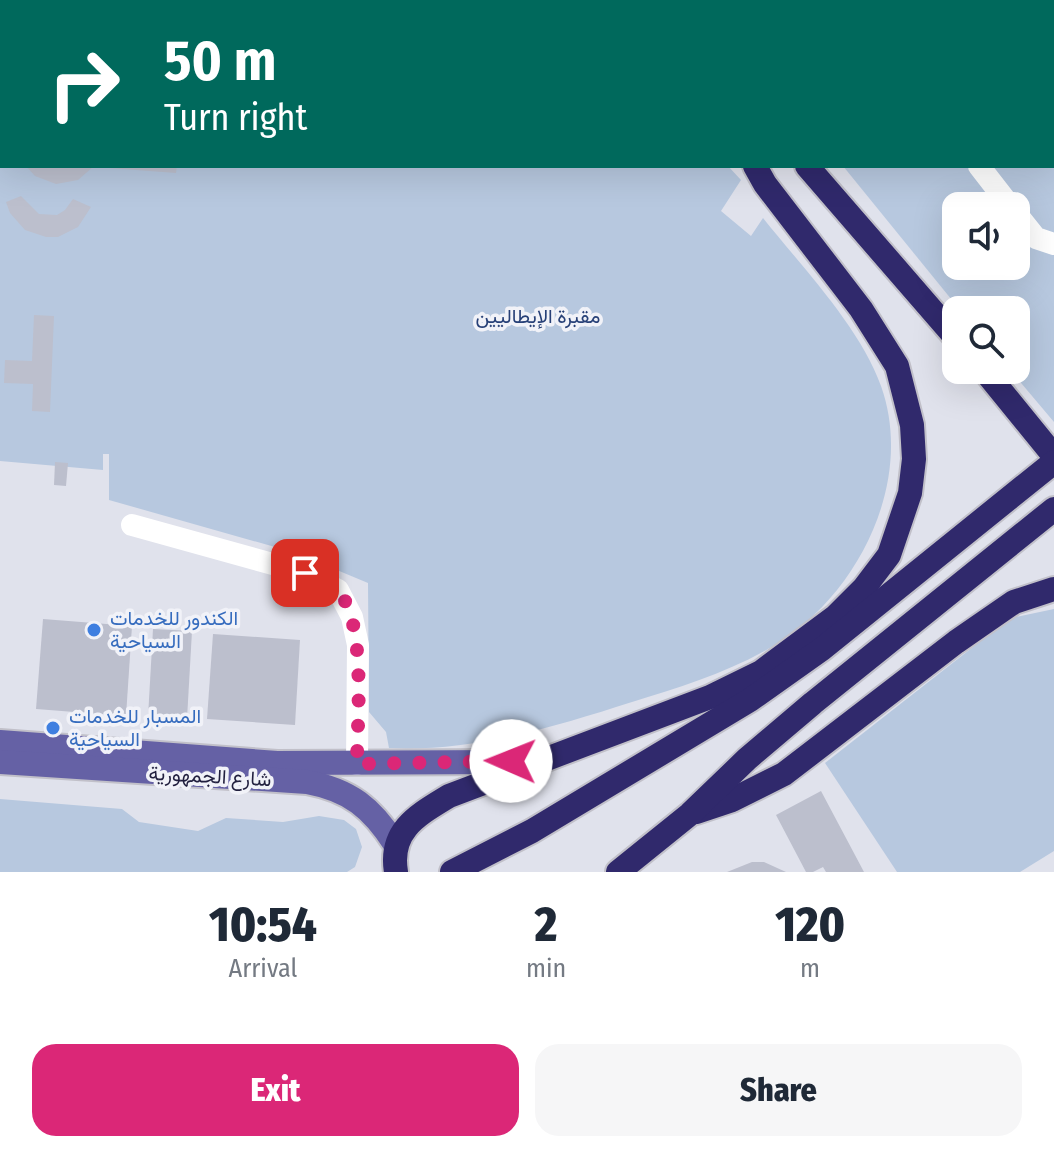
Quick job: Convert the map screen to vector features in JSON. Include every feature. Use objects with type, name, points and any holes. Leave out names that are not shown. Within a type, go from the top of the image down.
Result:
[{"type":"highway","points":[[756,168],[765,184],[861,309],[897,366],[912,425],[914,459],[910,493],[867,612]]},
{"type":"highway","points":[[809,168],[942,322]]},
{"type":"highway","points":[[452,872],[532,831],[750,700],[822,649],[1054,459],[995,384]]},
{"type":"highway","points":[[618,872],[690,814],[802,712],[1054,509]]},
{"type":"highway","points":[[391,863],[406,828],[449,796],[710,697],[761,672],[836,616],[864,588],[889,555]]},
{"type":"highway","points":[[690,814],[732,800],[784,774],[956,642],[1014,602],[1054,589]]},
{"type":"highway","points":[[657,716],[750,700]]},
{"type":"main road","name":"شارع الجمهورية","points":[[0,742],[277,763],[537,762]]},
{"type":"main road","name":"شارع الجمهورية","points":[[0,762],[331,786],[357,800],[379,819],[391,863]]},
{"type":"street","points":[[981,168],[999,192]]},
{"type":"street","points":[[1030,230],[1036,238],[1054,244]]},
{"type":"street","points":[[132,525],[305,573],[338,590],[352,617],[358,645],[357,764]]},
{"type":"green space","name":"مقبرة الإيطاليين","points":[[0,168],[730,168],[741,180],[721,211],[751,236],[763,218],[812,277],[845,320],[872,364],[890,423],[890,462],[884,500],[870,536],[851,571],[827,601],[799,628],[752,658],[667,691],[512,736],[420,748],[389,748],[386,732],[369,712],[368,583],[296,553],[109,500],[109,454],[103,454],[103,470],[0,461]]},
{"type":"green space","points":[[845,168],[1054,168],[1054,422],[1022,384],[1030,384],[1030,296],[949,296]]},
{"type":"green space","points":[[1054,609],[1054,851],[1020,872],[897,872],[825,763],[987,636],[1016,617]]},
{"type":"green space","points":[[0,799],[122,809],[139,822],[198,831],[226,818],[283,822],[319,816],[344,820],[356,829],[362,847],[355,867],[347,872],[0,872]]},
{"type":"building","points":[[28,168],[92,168],[78,180],[56,184],[35,176]]},
{"type":"building","points":[[109,168],[177,168],[176,173]]},
{"type":"building","points":[[21,196],[39,214],[57,215],[73,199],[91,207],[78,227],[58,237],[46,237],[25,230],[10,213],[6,202]]},
{"type":"building","points":[[34,315],[54,316],[50,412],[32,411],[33,384],[4,383],[5,360],[32,361]]},
{"type":"building","points":[[55,462],[68,463],[66,486],[54,485]]},
{"type":"building","points":[[43,619],[132,626],[126,716],[36,709]]},
{"type":"building","points":[[153,629],[192,631],[187,719],[148,717]]},
{"type":"building","points":[[213,634],[300,640],[295,725],[207,719]]},
{"type":"building","points":[[821,791],[864,872],[826,872],[823,867],[806,872],[776,815]]},
{"type":"building","points":[[752,862],[764,862],[786,872],[727,872]]},
{"type":"place","name":"الكندور للخدمات السياحية","points":[[94,630]]},
{"type":"place","name":"المسبار للخدمات السياحية","points":[[53,728]]},
{"type":"route","points":[[305,573],[338,590],[352,617],[358,645],[357,764],[511,761]]}]
